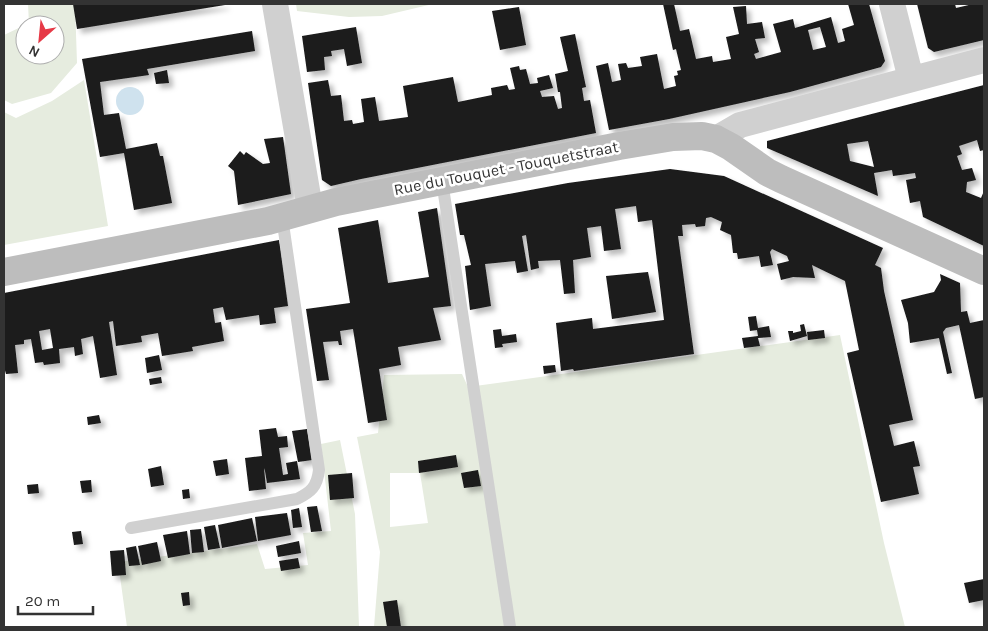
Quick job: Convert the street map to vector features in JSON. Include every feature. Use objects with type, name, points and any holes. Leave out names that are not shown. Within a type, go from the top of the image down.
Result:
[{"type":"main road","name":"Rue du Touquet - Touquetstraat","points":[[4,272],[282,217],[310,208],[442,180],[673,136],[702,136],[716,139],[781,180],[984,271]]},
{"type":"street","points":[[275,4],[310,208]]},
{"type":"street","points":[[892,4],[911,79]]},
{"type":"street","points":[[716,139],[740,125],[984,60]]},
{"type":"lane","points":[[442,180],[510,627]]},
{"type":"lane","points":[[131,528],[297,499],[311,492],[318,481],[319,470],[282,217]]},
{"type":"shaded area","points":[[28,4],[75,4],[77,63],[51,93],[12,104],[4,100],[4,35],[15,30],[15,65],[65,65],[65,15],[29,15]]},
{"type":"shaded area","points":[[296,4],[433,4],[382,16],[349,17],[297,11]]},
{"type":"shaded area","points":[[84,80],[108,226],[4,245],[4,112],[16,118],[52,101]]},
{"type":"shaded area","points":[[840,335],[884,543],[905,627],[374,627],[380,552],[357,437],[378,433],[384,375],[462,374],[468,387]],"holes":[[[390,473],[420,473],[428,523],[390,527]]]},
{"type":"shaded area","points":[[340,440],[355,514],[359,627],[127,627],[118,562],[257,544],[265,569],[308,565],[303,533],[331,531],[321,444]]},
{"type":"water","points":[[130,87],[140,91],[144,101],[140,111],[130,115],[120,111],[116,101],[120,91]]},
{"type":"building","points":[[73,4],[225,4],[225,5],[77,29]]},
{"type":"building","points":[[663,4],[674,4],[680,31],[689,29],[696,59],[712,56],[713,62],[731,59],[726,37],[739,34],[733,7],[746,6],[747,24],[762,22],[765,38],[755,39],[759,52],[754,54],[756,59],[781,52],[773,24],[793,19],[795,28],[831,17],[838,43],[845,41],[842,29],[854,25],[848,4],[869,4],[885,61],[881,67],[790,92],[669,119],[609,130],[596,66],[608,63],[612,82],[621,80],[618,64],[626,63],[628,68],[642,66],[640,57],[657,54],[664,89],[676,86],[674,76],[678,75],[677,71],[681,70],[676,49],[673,50]],"holes":[[[820,27],[826,47],[813,50],[808,30]]]},
{"type":"building","points":[[917,4],[955,4],[956,8],[973,4],[984,4],[984,40],[934,52],[928,48]]},
{"type":"building","points":[[519,7],[526,45],[500,50],[492,11]]},
{"type":"building","points":[[356,27],[362,63],[347,66],[344,49],[331,51],[332,56],[324,57],[325,70],[307,72],[302,36]]},
{"type":"building","points":[[252,31],[255,51],[147,69],[149,75],[100,82],[104,115],[119,113],[126,149],[157,143],[160,156],[163,156],[172,203],[134,210],[124,153],[100,157],[82,59]]},
{"type":"building","points":[[575,34],[586,87],[582,88],[584,101],[590,100],[596,133],[331,186],[322,180],[308,83],[328,80],[331,96],[341,95],[344,121],[352,120],[353,124],[364,122],[361,99],[375,97],[379,121],[408,117],[403,86],[453,77],[458,102],[492,95],[491,88],[507,85],[509,90],[515,89],[510,68],[519,66],[520,70],[526,69],[530,84],[538,83],[537,78],[549,75],[553,88],[540,91],[542,97],[554,96],[558,109],[562,108],[555,74],[568,71],[560,37]]},
{"type":"building","points":[[167,70],[169,83],[156,84],[154,73]]},
{"type":"building","points":[[984,85],[984,150],[980,151],[977,140],[959,146],[962,154],[957,156],[962,170],[972,168],[976,180],[967,182],[966,192],[981,198],[984,191],[984,246],[923,217],[920,201],[910,203],[906,180],[916,178],[915,173],[893,176],[892,170],[874,173],[878,196],[767,148],[767,141]],"holes":[[[868,141],[874,167],[850,161],[847,144]]]},
{"type":"building","points":[[283,137],[291,194],[238,205],[234,171],[228,166],[240,151],[244,155],[246,152],[263,164],[270,163],[264,139]]},
{"type":"building","points":[[670,169],[724,176],[883,248],[875,265],[881,268],[884,291],[913,420],[889,425],[894,446],[914,441],[920,466],[913,467],[919,494],[881,502],[847,353],[859,350],[845,281],[812,265],[815,278],[793,277],[781,280],[777,264],[789,261],[787,256],[772,249],[770,252],[773,265],[761,267],[759,256],[738,259],[737,253],[733,253],[731,235],[720,230],[722,222],[711,217],[706,218],[705,226],[696,227],[695,224],[682,225],[683,236],[678,236],[694,354],[574,371],[573,369],[561,371],[556,323],[592,318],[593,329],[664,320],[652,220],[638,222],[636,206],[615,209],[621,249],[604,251],[601,226],[587,228],[591,257],[573,260],[575,293],[564,294],[560,260],[538,261],[539,268],[531,270],[526,235],[522,236],[528,271],[517,273],[515,261],[485,264],[491,306],[470,310],[465,266],[471,265],[464,235],[460,235],[455,204],[568,183]]},
{"type":"building","points":[[437,208],[451,306],[433,308],[441,340],[398,347],[401,365],[379,369],[387,420],[368,423],[353,329],[340,331],[342,345],[339,345],[338,341],[323,342],[329,380],[317,381],[306,309],[350,303],[338,228],[378,220],[388,283],[429,277],[418,212]]},
{"type":"building","points":[[279,240],[288,306],[274,308],[276,323],[260,325],[259,315],[226,320],[223,307],[213,309],[215,323],[221,322],[224,341],[192,347],[193,351],[162,356],[158,333],[141,336],[142,342],[116,346],[113,321],[109,322],[117,375],[100,378],[93,336],[81,339],[83,354],[75,356],[74,347],[59,349],[60,363],[44,365],[43,362],[35,363],[31,339],[24,340],[24,344],[15,345],[18,373],[6,374],[4,367],[4,293]],"holes":[[[50,329],[53,348],[42,350],[39,331]]]},
{"type":"building","points":[[648,272],[656,312],[612,319],[606,276]]},
{"type":"building","points":[[940,274],[960,283],[961,312],[967,311],[970,323],[984,320],[984,397],[975,399],[959,325],[946,328],[943,332],[952,373],[947,374],[939,338],[910,343],[908,323],[901,300],[934,292],[941,280]]},
{"type":"building","points":[[756,316],[758,328],[769,326],[771,337],[758,338],[760,346],[744,348],[742,338],[758,336],[757,330],[750,331],[748,317]]},
{"type":"building","points":[[804,324],[807,336],[790,341],[788,331],[793,331],[793,333],[801,331],[800,325]]},
{"type":"building","points":[[501,329],[502,336],[516,334],[517,342],[502,344],[503,347],[495,348],[493,330]]},
{"type":"building","points":[[824,330],[825,338],[808,340],[807,332]]},
{"type":"building","points":[[159,355],[162,370],[147,373],[145,358]]},
{"type":"building","points":[[555,365],[556,372],[544,374],[543,366]]},
{"type":"building","points":[[161,377],[162,383],[150,385],[149,379]]},
{"type":"building","points":[[99,415],[101,423],[88,425],[87,417]]},
{"type":"building","points":[[276,428],[278,437],[287,436],[288,447],[279,448],[283,475],[288,474],[286,463],[297,461],[300,479],[267,483],[264,468],[266,489],[249,491],[245,458],[262,456],[259,430]]},
{"type":"building","points":[[307,429],[312,460],[298,462],[292,431]]},
{"type":"building","points":[[456,455],[458,467],[419,473],[418,461]]},
{"type":"building","points":[[227,459],[229,474],[216,476],[213,461]]},
{"type":"building","points":[[161,466],[164,485],[151,487],[148,469]]},
{"type":"building","points":[[478,470],[481,486],[464,488],[461,473]]},
{"type":"building","points":[[352,473],[354,498],[330,500],[328,475]]},
{"type":"building","points":[[91,480],[92,492],[82,493],[80,481]]},
{"type":"building","points":[[38,484],[39,493],[28,494],[27,485]]},
{"type":"building","points":[[189,489],[190,498],[183,499],[182,490]]},
{"type":"building","points":[[317,506],[322,531],[311,532],[307,507]]},
{"type":"building","points":[[299,508],[302,527],[293,528],[291,510]]},
{"type":"building","points":[[287,513],[291,535],[258,541],[255,517]]},
{"type":"building","points":[[252,518],[257,541],[222,548],[218,525]]},
{"type":"building","points":[[215,525],[220,548],[208,550],[204,527]]},
{"type":"building","points":[[201,529],[204,552],[192,553],[190,530]]},
{"type":"building","points":[[81,531],[83,544],[74,545],[72,532]]},
{"type":"building","points":[[187,531],[190,554],[168,558],[163,535]]},
{"type":"building","points":[[299,541],[301,553],[278,557],[276,546]]},
{"type":"building","points":[[157,542],[161,561],[142,565],[138,546]]},
{"type":"building","points":[[136,546],[140,565],[129,566],[126,548]]},
{"type":"building","points":[[124,550],[126,575],[112,576],[110,551]]},
{"type":"building","points":[[298,558],[300,568],[281,571],[279,561]]},
{"type":"building","points":[[984,579],[984,600],[969,603],[964,583]]},
{"type":"building","points":[[189,592],[190,605],[183,606],[181,593]]},
{"type":"building","points":[[397,600],[401,627],[387,627],[383,602]]}]
